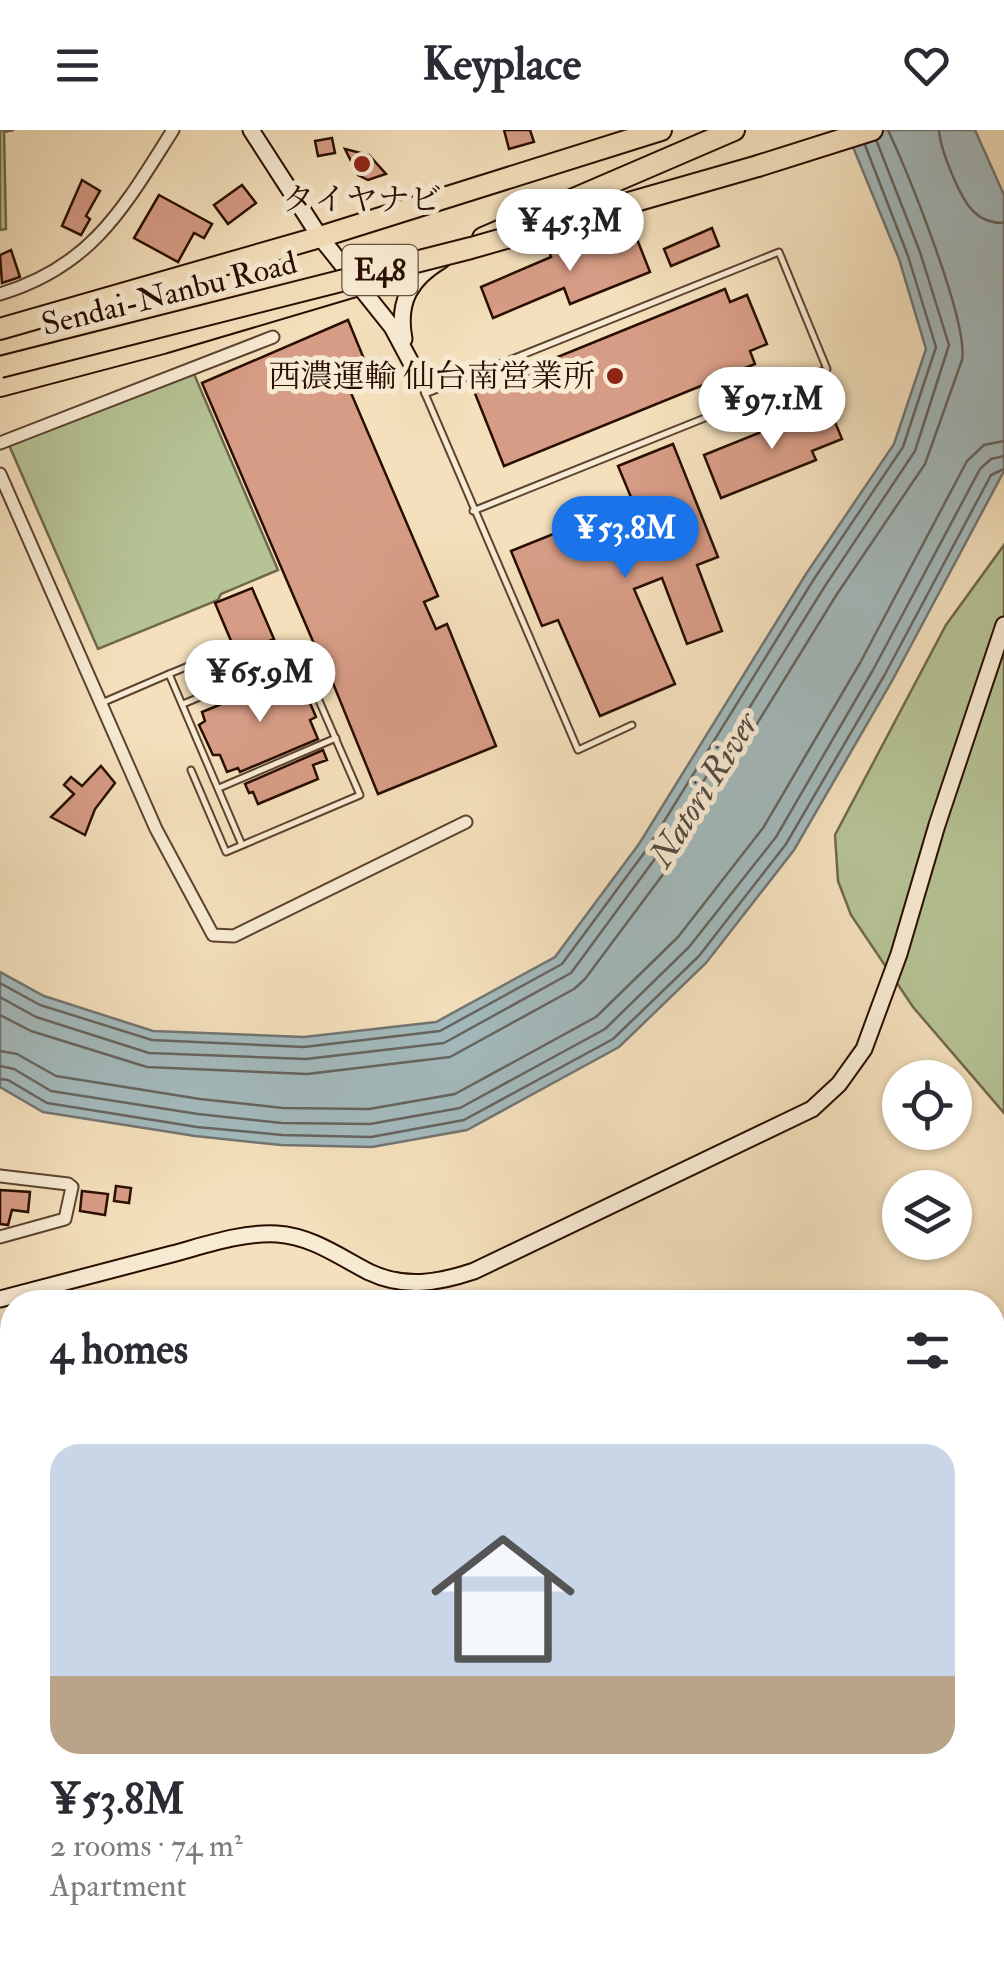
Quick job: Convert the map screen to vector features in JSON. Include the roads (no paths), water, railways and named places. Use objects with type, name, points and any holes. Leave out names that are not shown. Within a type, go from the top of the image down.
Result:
[{"type":"highway","points":[[0,329],[320,237],[661,130]]},
{"type":"highway","points":[[0,386],[360,285],[481,239],[734,130]]},
{"type":"highway","name":"Sendai-Nanbu Road","points":[[758,166],[852,130]]},
{"type":"highway","name":"Sendai-Nanbu Road","points":[[0,367],[472,248],[872,130]]},
{"type":"street","points":[[0,294],[46,277],[91,245],[117,214],[173,130]]},
{"type":"street","points":[[252,130],[320,237],[360,285],[416,372]]},
{"type":"street","points":[[406,351],[402,309],[411,284],[437,262],[481,239]]},
{"type":"street","points":[[0,443],[273,337]]},
{"type":"street","points":[[0,474],[156,829],[213,934],[234,936],[466,822]]},
{"type":"street","points":[[35,1290],[236,1238],[277,1234],[316,1244],[374,1274],[410,1283],[441,1282],[474,1271],[812,1110],[839,1084],[864,1049],[899,954],[937,824],[1004,625]]},
{"type":"street","points":[[0,1176],[72,1187],[65,1219],[0,1236]]},
{"type":"lane","points":[[425,394],[779,252],[786,268],[826,369],[473,511]]},
{"type":"lane","points":[[416,372],[578,750],[632,725]]},
{"type":"lane","points":[[100,704],[213,656],[226,686],[182,704]]},
{"type":"lane","points":[[191,770],[226,852],[360,795],[307,673]]},
{"type":"lane","points":[[169,674],[242,845]]},
{"type":"lane","points":[[218,789],[336,738]]},
{"type":"water","name":"Natori River","points":[[846,130],[975,130],[1004,195],[1004,471],[892,681],[794,850],[706,963],[619,1047],[467,1130],[372,1147],[281,1145],[195,1136],[43,1112],[0,1087],[0,972],[44,996],[153,1031],[304,1037],[436,1022],[555,957],[639,844],[806,574],[894,444],[926,349],[899,259]]},
{"type":"place","name":"タイヤナビ","points":[[362,164]]},
{"type":"place","name":"西濃運輸 仙台南営業所","points":[[615,376]]}]
